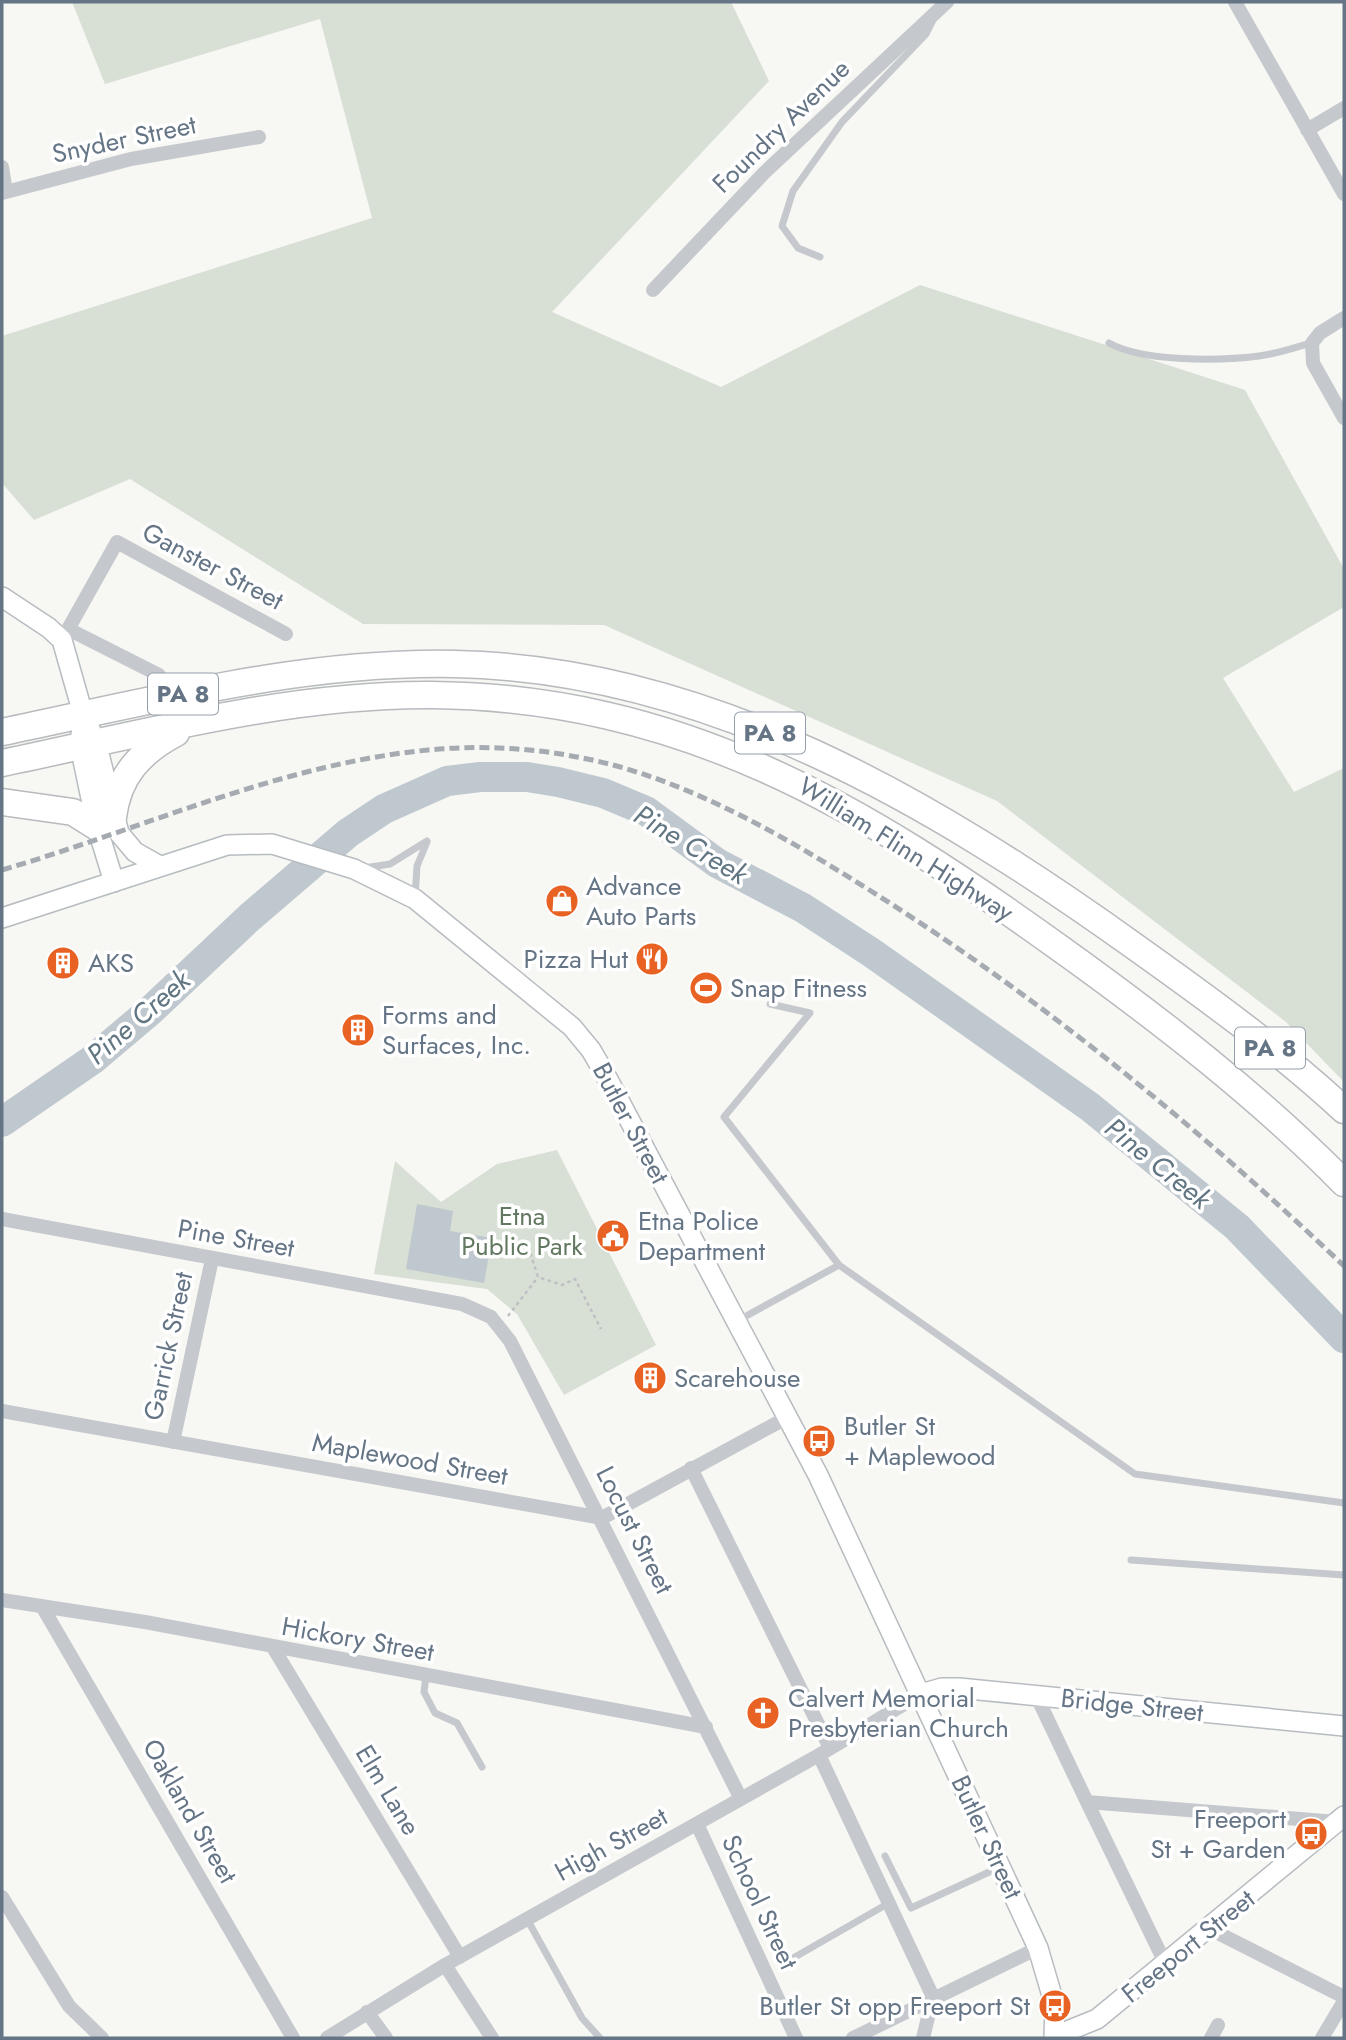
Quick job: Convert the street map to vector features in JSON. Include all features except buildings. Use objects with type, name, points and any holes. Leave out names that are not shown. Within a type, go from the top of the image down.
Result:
[{"type":"highway","name":"William Flinn Highway","points":[[83,714],[283,675],[422,664],[526,668],[599,680],[678,700],[755,727],[825,758],[963,833],[1096,919],[1194,989],[1344,1110]]},
{"type":"highway","name":"William Flinn Highway","points":[[88,744],[206,720],[363,698],[432,695],[560,705],[627,719],[688,737],[750,760],[862,817],[1026,923],[1203,1057],[1344,1183]]},
{"type":"highway","name":"PA 8","points":[[2,732],[83,714]]},
{"type":"highway","points":[[2,802],[73,812],[105,822],[119,788],[139,759],[172,735],[206,720]]},
{"type":"highway","name":"PA 8","points":[[2,763],[88,744]]},
{"type":"street","points":[[1235,2],[1344,194]]},
{"type":"street","name":"Foundry Avenue","points":[[653,289],[764,173],[943,6]]},
{"type":"street","points":[[1307,130],[1344,108]]},
{"type":"street","name":"Snyder Street","points":[[4,193],[131,159],[259,137]]},
{"type":"street","points":[[2,167],[4,193]]},
{"type":"street","points":[[1344,318],[1320,333],[1312,343],[1313,363],[1344,418]]},
{"type":"street","name":"Ganster Street","points":[[65,635],[117,542],[286,634]]},
{"type":"street","points":[[2,597],[49,628],[159,675]]},
{"type":"street","points":[[65,635],[105,822],[114,882]]},
{"type":"street","points":[[105,822],[130,848],[160,866]]},
{"type":"street","name":"Butler Street","points":[[2,918],[239,843],[290,848],[353,869],[415,899],[561,1017],[592,1050],[788,1417],[921,1694],[1038,1948],[1053,1993],[1055,2037]]},
{"type":"street","name":"Pine Street","points":[[2,1219],[462,1304]]},
{"type":"street","name":"Garrick Street","points":[[173,1443],[212,1259]]},
{"type":"street","name":"Locust Street","points":[[462,1304],[491,1317],[510,1341],[602,1518],[741,1799]]},
{"type":"street","name":"Maplewood Street","points":[[2,1411],[602,1518]]},
{"type":"street","points":[[602,1518],[788,1417]]},
{"type":"street","points":[[691,1468],[825,1751],[889,1903],[933,1997],[923,2038]]},
{"type":"street","name":"Hickory Street","points":[[2,1600],[145,1622],[706,1727]]},
{"type":"street","name":"Oakland Street","points":[[43,1608],[293,2038]]},
{"type":"street","name":"Elm Lane","points":[[274,1648],[460,1957]]},
{"type":"street","name":"Bridge Street","points":[[921,1694],[949,1687],[1344,1727]]},
{"type":"street","name":"High Street","points":[[327,2038],[445,1965],[741,1799],[921,1694]]},
{"type":"street","points":[[1036,1695],[1166,1965]]},
{"type":"street","points":[[1087,1802],[1341,1819]]},
{"type":"street","name":"Freeport Street","points":[[1055,2037],[1097,2019],[1341,1819]]},
{"type":"street","name":"School Street","points":[[697,1824],[796,2038]]},
{"type":"street","points":[[2,1897],[69,2006],[102,2038]]},
{"type":"street","points":[[1209,1929],[1344,1999],[1322,2038]]},
{"type":"street","points":[[853,2038],[1038,1948]]},
{"type":"street","points":[[445,1965],[492,2038]]},
{"type":"street","points":[[367,2012],[386,2038]]},
{"type":"lane","points":[[820,257],[798,248],[782,226],[793,191],[842,122],[926,34],[943,6]]},
{"type":"lane","points":[[1109,343],[1125,352],[1201,357],[1259,356],[1312,343]]},
{"type":"lane","points":[[353,869],[390,864],[427,841],[417,866],[415,899]]},
{"type":"lane","points":[[770,1003],[810,1013],[724,1117],[839,1265],[1135,1474],[1344,1503]]},
{"type":"lane","points":[[737,1322],[839,1265]]},
{"type":"lane","points":[[1131,1560],[1344,1575]]},
{"type":"lane","points":[[426,1676],[424,1692],[435,1713],[457,1723],[482,1767]]},
{"type":"lane","points":[[885,1856],[911,1908],[1000,1866]]},
{"type":"lane","points":[[788,1961],[889,1903]]},
{"type":"lane","points":[[527,1919],[582,2018],[600,2038]]},
{"type":"path","points":[[526,1240],[538,1277]]},
{"type":"path","points":[[498,1326],[538,1277]]},
{"type":"path","points":[[538,1277],[562,1285],[575,1279],[601,1329]]},
{"type":"green space","points":[[72,2],[731,2],[769,81],[552,312],[721,387],[920,285],[1245,390],[1344,569],[1344,607],[1223,678],[1294,792],[1344,768],[1344,1082],[1286,1022],[997,801],[604,625],[363,624],[130,479],[34,520],[2,483],[2,336],[372,218],[320,19],[105,84]]},
{"type":"green space","name":"Etna Public Park","points":[[557,1150],[656,1345],[564,1395],[517,1314],[487,1289],[374,1274],[395,1161],[441,1202],[497,1164]]},
{"type":"shaded area","points":[[417,1204],[453,1211],[450,1231],[492,1238],[484,1283],[406,1269]]},
{"type":"waterway","name":"Pine Creek","points":[[2,1122],[92,1060],[150,1011],[250,917],[348,833],[384,809],[447,781],[480,777],[527,777],[603,793],[646,811],[717,863],[803,908],[872,953],[1090,1107],[1237,1227],[1344,1338]]},
{"type":"railway","points":[[2,870],[266,783],[373,757],[455,748],[508,748],[562,754],[614,765],[700,796],[759,825],[934,932],[1057,1020],[1117,1067],[1233,1164],[1344,1266]]},
{"type":"place","name":"Advance Auto Parts","points":[[562,901]]},
{"type":"place","name":"Pizza Hut","points":[[652,959]]},
{"type":"place","name":"AKS","points":[[63,963]]},
{"type":"place","name":"Snap Fitness","points":[[706,988]]},
{"type":"place","name":"Forms and Surfaces, Inc.","points":[[358,1030]]},
{"type":"place","name":"Etna Police Department","points":[[613,1236]]},
{"type":"place","name":"Scarehouse","points":[[650,1378]]},
{"type":"place","name":"Butler St + Maplewood","points":[[819,1441]]},
{"type":"place","name":"Calvert Memorial Presbyterian Church","points":[[763,1713]]},
{"type":"place","name":"Freeport St + Garden","points":[[1311,1834]]},
{"type":"place","name":"Butler St opp Freeport St","points":[[1055,2006]]}]
